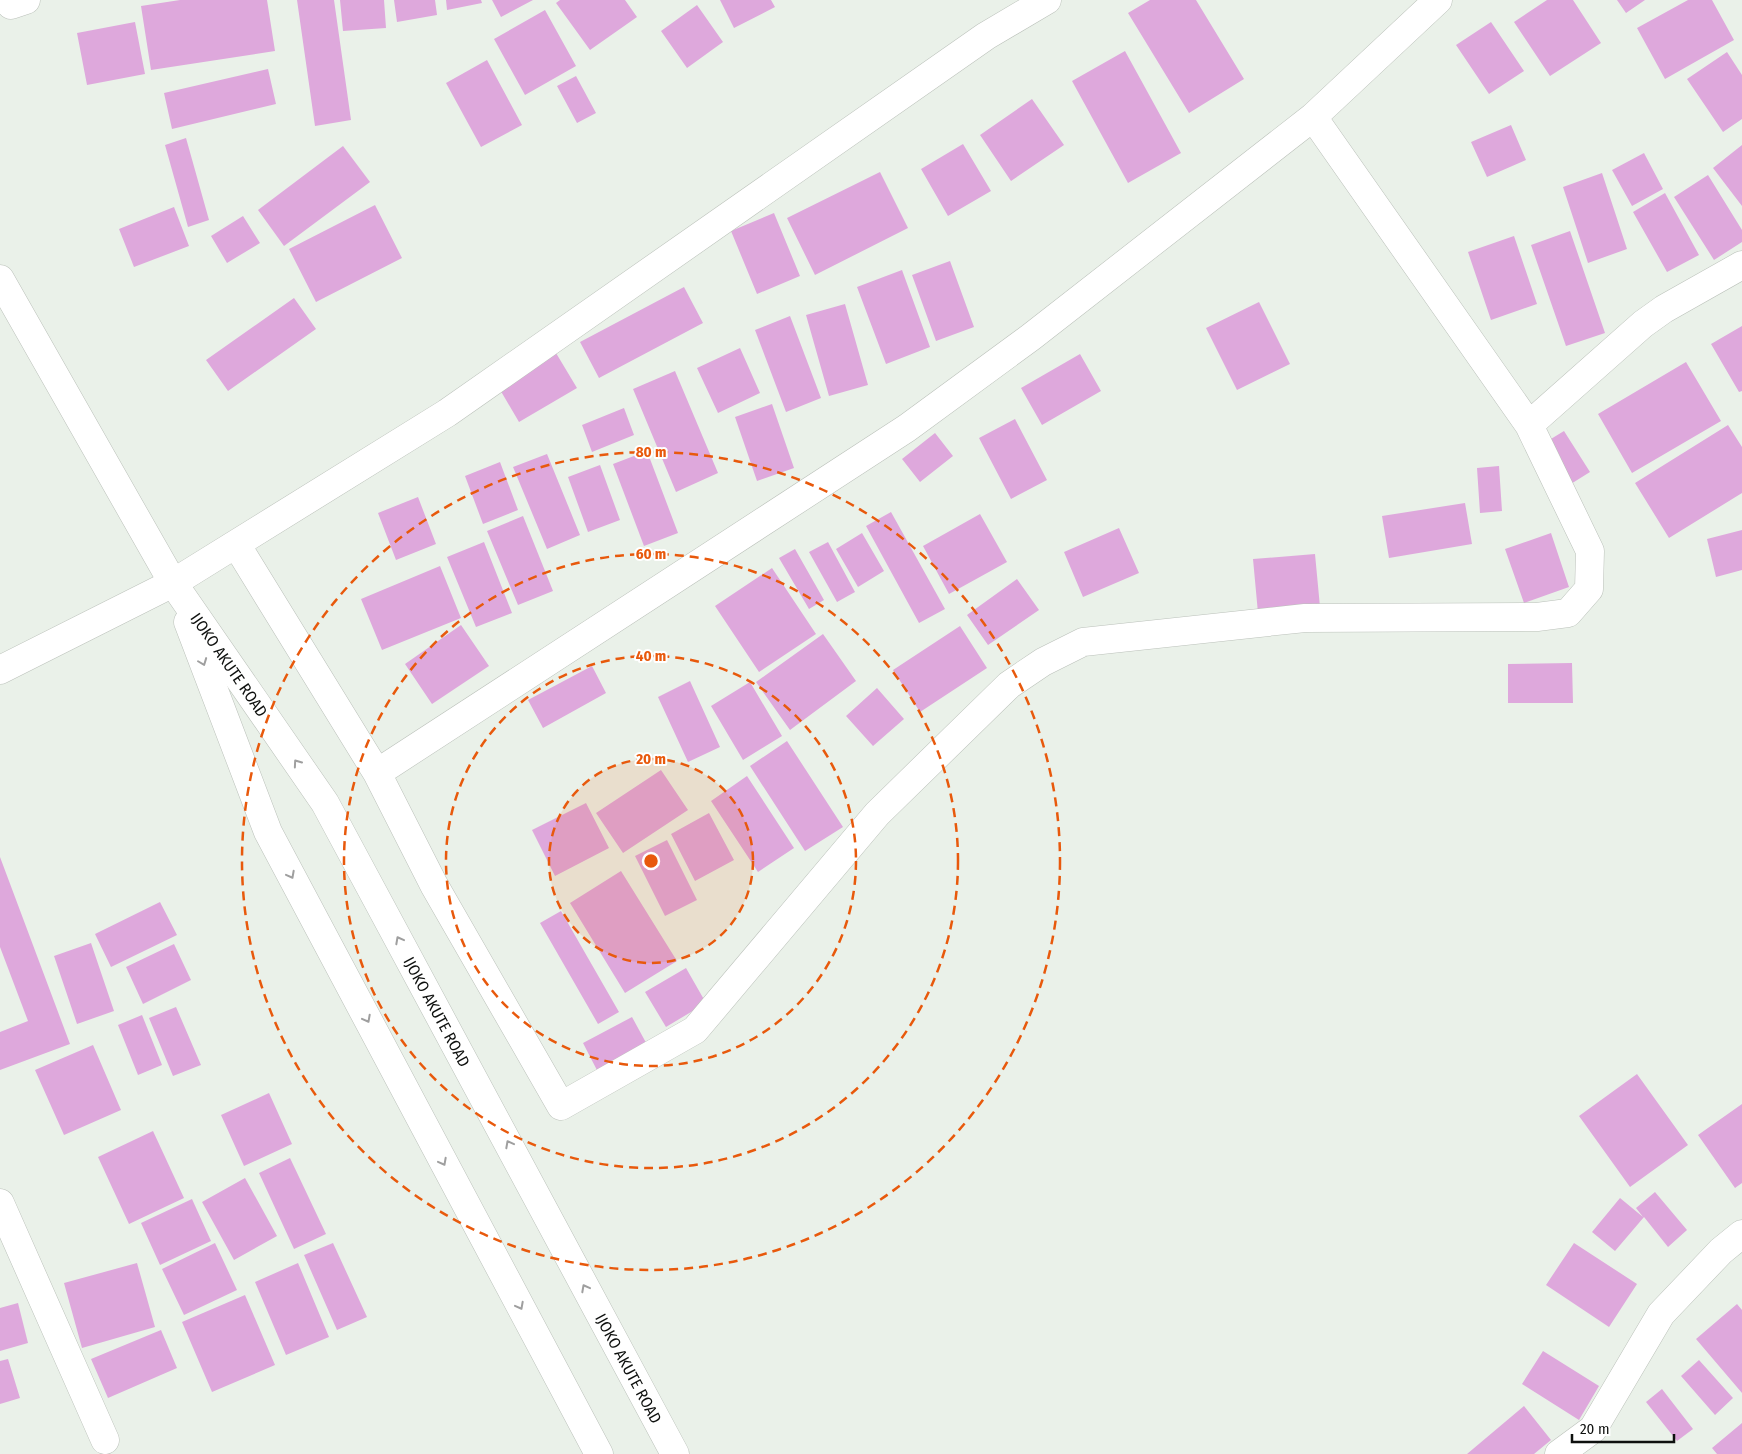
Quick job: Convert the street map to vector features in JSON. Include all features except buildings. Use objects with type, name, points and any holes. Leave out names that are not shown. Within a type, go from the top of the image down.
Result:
[{"type":"street","points":[[0,670],[173,583],[447,413],[986,36],[1047,0]]},
{"type":"street","points":[[377,773],[907,428],[1031,338],[1314,117],[1438,0]]},
{"type":"street","points":[[236,544],[377,773],[434,885],[561,1106],[695,1030],[877,814],[1009,685],[1051,658],[1084,642],[1304,618],[1537,617],[1568,613],[1589,589],[1590,551],[1529,425],[1314,117]]},
{"type":"street","points":[[1529,425],[1643,324],[1664,309],[1742,264]]},
{"type":"street","name":"IJOKO AKUTE ROAD","points":[[0,279],[173,583],[325,803],[675,1454]]},
{"type":"street","name":"IJOKO AKUTE ROAD","points":[[173,583],[268,832],[599,1454]]},
{"type":"street","points":[[0,1203],[105,1440]]},
{"type":"street","points":[[1559,1454],[1594,1429],[1661,1314],[1721,1251],[1742,1234]]}]
